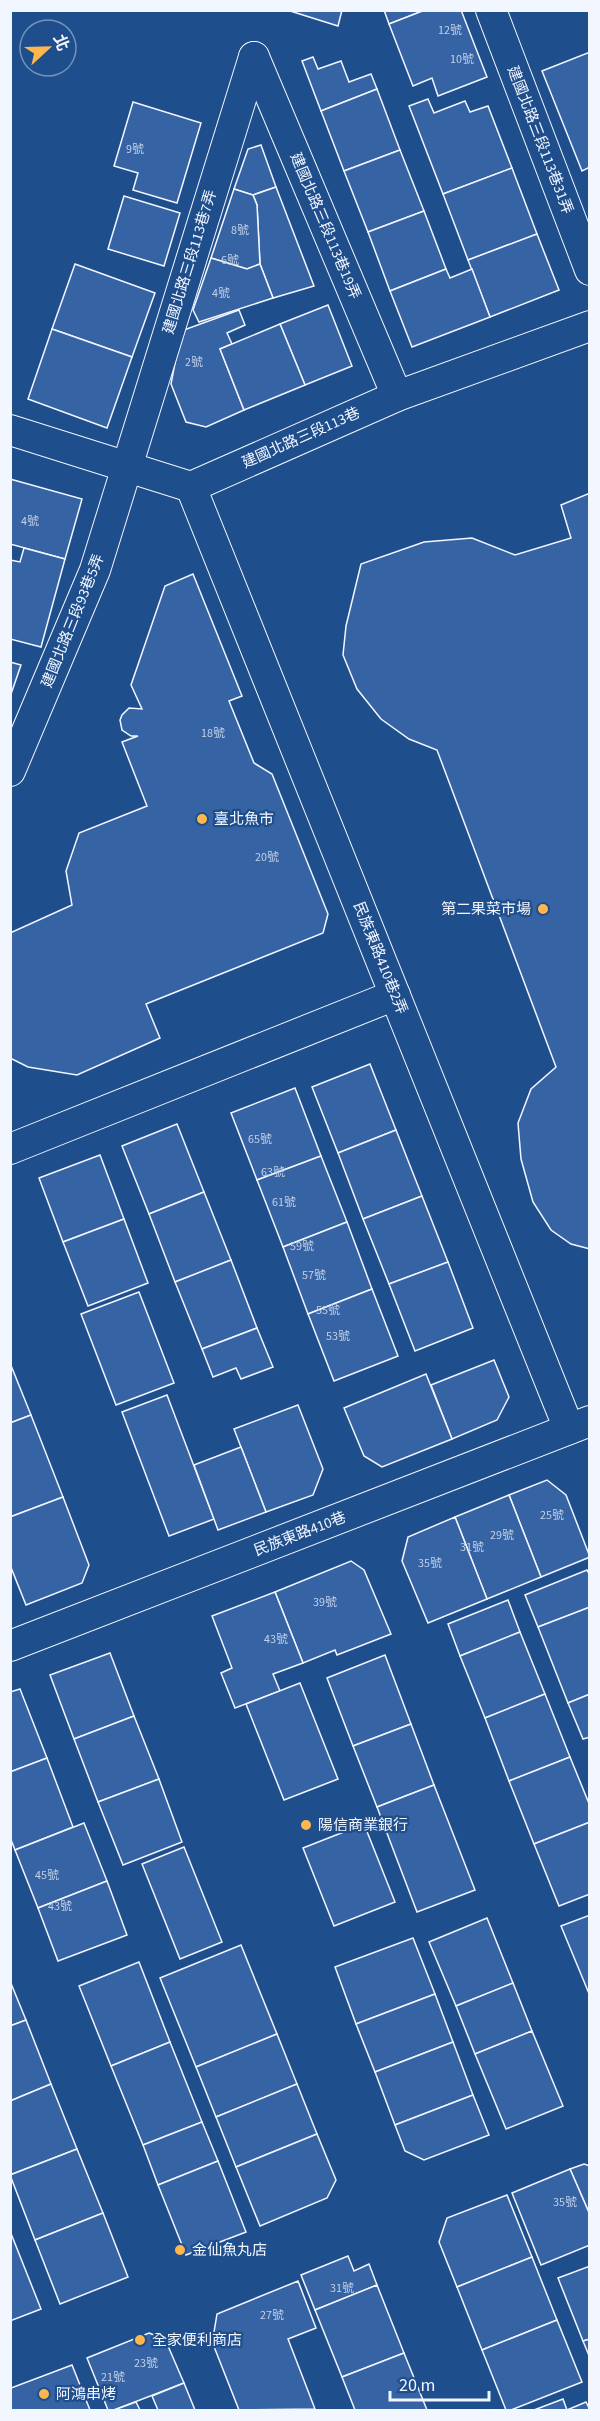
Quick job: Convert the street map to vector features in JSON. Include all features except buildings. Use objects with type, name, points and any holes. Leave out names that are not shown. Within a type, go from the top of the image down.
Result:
[{"type":"street","name":"建國北路三段113巷31弄","points":[[491,10],[590,270]]},
{"type":"street","name":"建國北路三段113巷19弄","points":[[254,57],[397,396]]},
{"type":"street","name":"建國北路三段113巷7弄","points":[[127,467],[254,57]]},
{"type":"street","name":"建國北路三段113巷","points":[[191,487],[397,396],[590,326]]},
{"type":"street","points":[[10,430],[191,487]]},
{"type":"street","name":"建國北路三段93巷5弄","points":[[10,771],[95,570],[127,467]]},
{"type":"street","name":"民族東路410巷2弄","points":[[191,487],[395,995],[579,1425]]},
{"type":"street","points":[[10,1149],[395,995]]},
{"type":"street","name":"民族東路410巷","points":[[10,1646],[579,1425]]},
{"type":"place","name":"臺北魚市","points":[[202,819]]},
{"type":"place","name":"第二果菜市場","points":[[543,909]]},
{"type":"place","name":"陽信商業銀行","points":[[306,1825]]},
{"type":"place","name":"金仙魚丸店","points":[[180,2250]]},
{"type":"place","name":"全家便利商店","points":[[140,2340]]},
{"type":"place","name":"阿鴻串烤","points":[[44,2394]]}]
